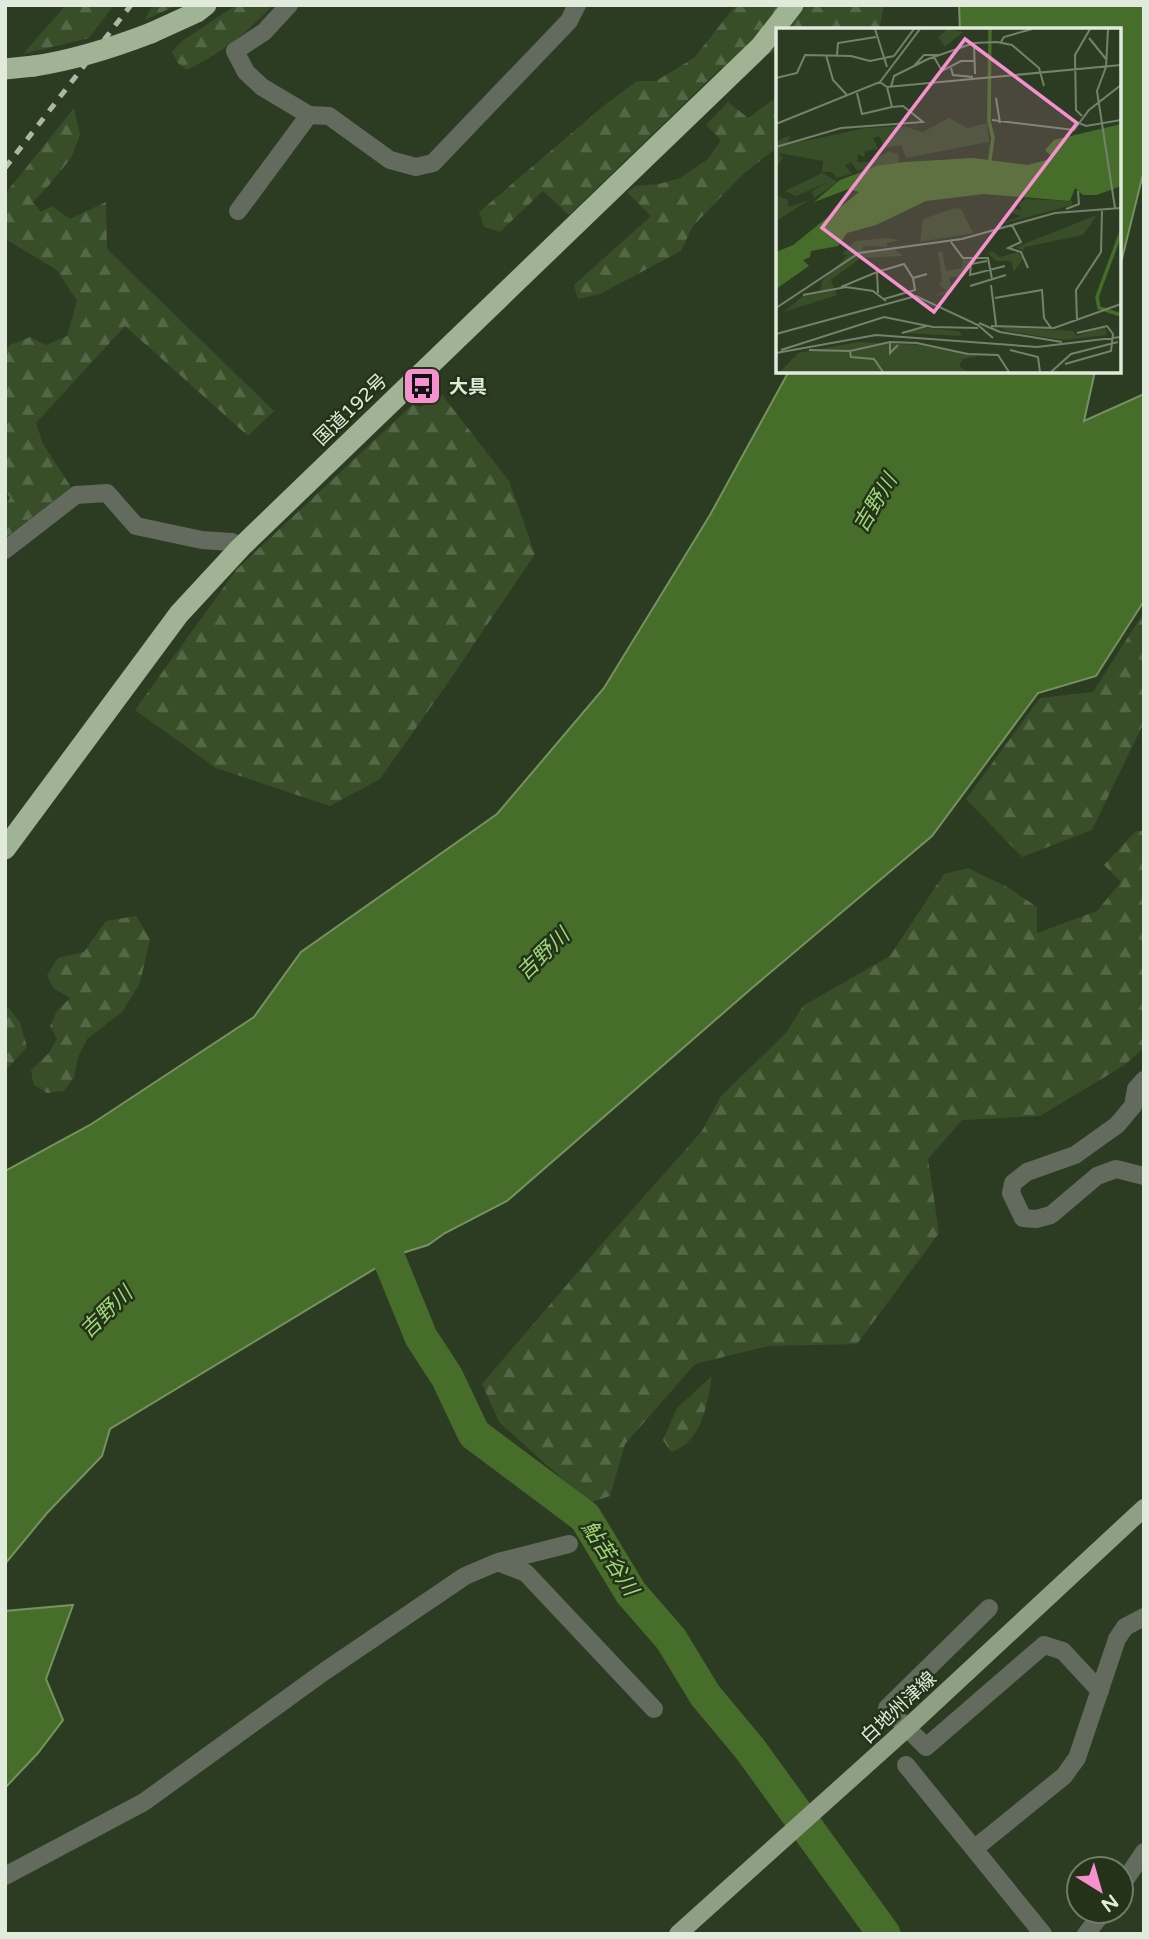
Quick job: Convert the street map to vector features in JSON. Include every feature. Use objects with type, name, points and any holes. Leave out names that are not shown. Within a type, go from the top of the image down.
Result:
[{"type":"highway","points":[[7,70],[79,58],[113,48],[197,12],[206,5]]},
{"type":"highway","name":"国道192号","points":[[5,849],[179,614],[241,547],[761,46],[793,5]]},
{"type":"main road","name":"白地州津線","points":[[678,1934],[906,1729],[1144,1508]]},
{"type":"street","points":[[289,5],[264,32],[235,51],[246,72],[262,87],[309,115],[329,116],[390,160],[416,167],[433,163],[569,20],[577,5]]},
{"type":"street","points":[[238,211],[309,115]]},
{"type":"street","points":[[5,550],[76,495],[107,493],[136,526],[202,540],[232,542],[241,547]]},
{"type":"street","points":[[1144,1080],[1136,1088],[1133,1106],[1116,1125],[1075,1155],[1027,1172],[1013,1183],[1011,1194],[1023,1218],[1036,1219],[1051,1215],[1097,1176],[1116,1169],[1144,1176]]},
{"type":"street","points":[[5,1876],[144,1802],[325,1671],[465,1576],[498,1562],[569,1544]]},
{"type":"street","points":[[498,1562],[526,1573],[654,1709]]},
{"type":"street","points":[[989,1608],[887,1708],[926,1747],[1044,1645],[1063,1651],[1100,1691]]},
{"type":"street","points":[[974,1849],[1065,1776],[1077,1758],[1117,1639],[1125,1627],[1144,1617]]},
{"type":"street","points":[[906,1765],[1043,1934]]},
{"type":"green space","points":[[66,5],[114,5],[89,38],[23,54]]},
{"type":"green space","points":[[152,5],[177,5],[145,20]]},
{"type":"green space","points":[[236,5],[273,5],[243,34],[212,56],[187,70],[178,63],[172,52],[182,41]]},
{"type":"green space","points":[[736,5],[884,5],[879,28],[776,28],[776,52],[720,69],[569,215],[543,191],[500,232],[484,227],[479,212],[606,104],[637,81],[656,81],[694,58]]},
{"type":"green space","points":[[776,97],[776,149],[743,174],[693,226],[681,251],[600,294],[578,299],[574,285],[651,216],[627,192],[635,186],[659,184],[680,178],[708,159],[721,140],[706,125],[728,102],[748,118]]},
{"type":"green space","points":[[74,108],[80,135],[71,158],[33,202],[41,212],[52,206],[70,219],[106,202],[107,249],[274,411],[248,436],[125,326],[36,423],[43,444],[71,487],[5,538],[5,505],[10,498],[5,490],[5,350],[10,345],[30,337],[46,345],[67,336],[77,301],[57,270],[5,239],[5,194]]},
{"type":"green space","points":[[439,391],[509,481],[535,554],[380,779],[330,806],[216,768],[135,710],[237,569],[412,405],[421,407]]},
{"type":"green space","points":[[1144,612],[1144,722],[1092,830],[1022,857],[966,799],[1040,698],[1093,692]]},
{"type":"green space","points":[[1136,831],[1144,831],[1144,1048],[1123,1066],[1040,1116],[962,1120],[928,1159],[939,1233],[857,1344],[768,1346],[695,1364],[625,1444],[610,1496],[589,1503],[499,1422],[482,1384],[702,1131],[721,1096],[786,1033],[803,1006],[890,956],[944,874],[968,868],[1007,887],[1037,907],[1037,933],[1097,911],[1121,882],[1104,865]]},
{"type":"green space","points":[[136,916],[150,939],[140,983],[122,1012],[87,1039],[78,1057],[74,1077],[64,1091],[47,1093],[34,1085],[31,1070],[48,1054],[57,1039],[50,1026],[57,1011],[70,998],[53,988],[47,975],[58,958],[84,952],[106,921]]},
{"type":"green space","points":[[5,1006],[20,1023],[27,1047],[5,1071]]},
{"type":"green space","points":[[712,1376],[705,1410],[696,1431],[690,1440],[671,1452],[663,1440],[677,1408]]},
{"type":"water","points":[[959,5],[1144,5],[1144,170],[1121,263],[1121,28],[960,28]]},
{"type":"water","name":"吉野川","points":[[788,373],[1095,373],[1084,421],[1144,394],[1144,601],[1096,676],[1038,693],[932,836],[507,1201],[445,1233],[428,1245],[399,1254],[110,1429],[102,1456],[47,1513],[5,1564],[5,1171],[90,1125],[254,1017],[301,952],[497,814],[604,688],[710,515]]},
{"type":"water","points":[[73,1605],[46,1679],[63,1720],[38,1753],[5,1788],[5,1611]]},
{"type":"waterway","name":"鮎苦谷川","points":[[360,1227],[381,1239],[421,1337],[447,1377],[474,1434],[585,1517],[631,1593],[671,1639],[705,1695],[750,1749],[884,1934]]},
{"type":"railway","points":[[5,168],[131,5]]},
{"type":"place","name":"大具","points":[[422,386]]}]
